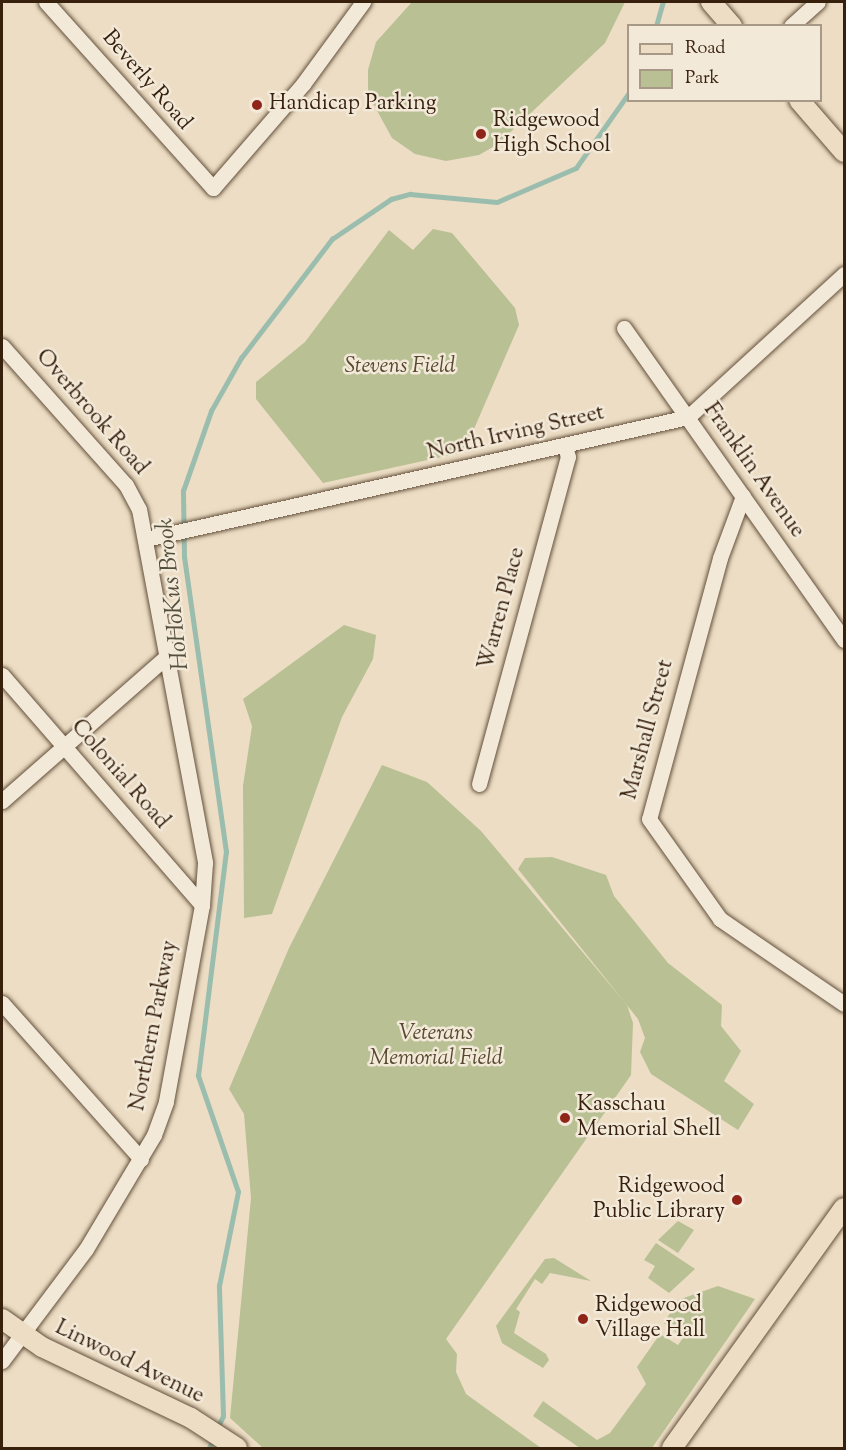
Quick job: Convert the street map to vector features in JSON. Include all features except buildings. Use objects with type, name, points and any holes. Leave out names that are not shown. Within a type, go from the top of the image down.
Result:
[{"type":"main road","points":[[711,2],[730,24]]},
{"type":"main road","points":[[801,102],[844,152]]},
{"type":"main road","points":[[672,1449],[844,1208]]},
{"type":"main road","name":"Linwood Avenue","points":[[2,1319],[23,1336],[191,1418],[230,1443]]},
{"type":"street","name":"Beverly Road","points":[[46,2],[213,188],[313,71],[363,2]]},
{"type":"street","points":[[793,24],[818,2]]},
{"type":"street","name":"North Irving Street","points":[[146,539],[202,530],[688,417],[844,274]]},
{"type":"street","name":"Franklin Avenue","points":[[624,328],[844,640]]},
{"type":"street","name":"Overbrook Road","points":[[2,346],[126,485],[146,539],[168,655]]},
{"type":"street","name":"Warren Place","points":[[479,784],[568,457],[566,446]]},
{"type":"street","name":"Marshall Street","points":[[743,496],[720,558],[649,819],[720,919],[844,1004]]},
{"type":"street","points":[[2,801],[168,655]]},
{"type":"street","name":"Northern Parkway","points":[[2,1361],[23,1336],[141,1159],[166,1102],[202,905],[204,840],[168,655]]},
{"type":"street","name":"Colonial Road","points":[[2,675],[202,905]]},
{"type":"street","points":[[2,1003],[141,1159]]},
{"type":"green space","points":[[412,2],[625,2],[605,43],[498,144],[479,155],[446,161],[415,154],[392,138],[368,94],[368,70],[376,42]]},
{"type":"green space","name":"Stevens Field","points":[[433,229],[452,233],[515,308],[519,325],[464,452],[323,483],[256,399],[256,382],[305,342],[389,230],[413,250]]},
{"type":"green space","points":[[344,625],[376,635],[373,659],[342,717],[272,914],[244,918],[243,786],[252,726],[243,699]]},
{"type":"green space","name":"Veterans Memorial Field","points":[[382,765],[427,782],[481,831],[627,1005],[633,1023],[631,1075],[446,1339],[457,1354],[456,1372],[466,1394],[541,1448],[263,1448],[230,1418],[251,1198],[244,1114],[229,1089],[289,948]]},
{"type":"green space","points":[[552,857],[606,875],[614,896],[668,963],[722,1005],[721,1026],[741,1051],[724,1081],[754,1104],[738,1130],[651,1074],[640,1052],[645,1038],[638,1019],[518,869],[525,858]]},
{"type":"green space","points":[[678,1221],[694,1230],[678,1253],[658,1240]]},
{"type":"green space","points":[[656,1243],[695,1269],[669,1293],[648,1278],[655,1266],[644,1260]]},
{"type":"green space","points":[[554,1258],[591,1281],[550,1273],[542,1284],[535,1279],[516,1309],[520,1312],[514,1333],[546,1354],[549,1360],[543,1368],[502,1343],[496,1326],[545,1259]]},
{"type":"green space","points":[[718,1286],[755,1299],[652,1448],[580,1448],[533,1416],[543,1401],[597,1440],[610,1433],[646,1384],[637,1367],[660,1334],[678,1345],[683,1338],[664,1323],[678,1300]]},
{"type":"waterway","name":"HoHoKus Brook","points":[[657,24],[663,2]]},
{"type":"waterway","name":"HoHoKus Brook","points":[[217,1428],[223,1416],[219,1286],[238,1192],[198,1076],[226,852],[184,557],[183,491],[211,411],[241,358],[332,239],[391,199],[410,194],[497,202],[576,168],[627,95]]},
{"type":"waterway","name":"HoHoKus Brook","points":[[209,1448],[213,1439]]},
{"type":"place","name":"Handicap Parking","points":[[257,105]]},
{"type":"place","name":"Ridgewood High School","points":[[481,134]]},
{"type":"place","name":"Kasschau Memorial Shell","points":[[565,1118]]},
{"type":"place","name":"Ridgewood Public Library","points":[[737,1200]]},
{"type":"place","name":"Ridgewood Village Hall","points":[[583,1319]]}]
